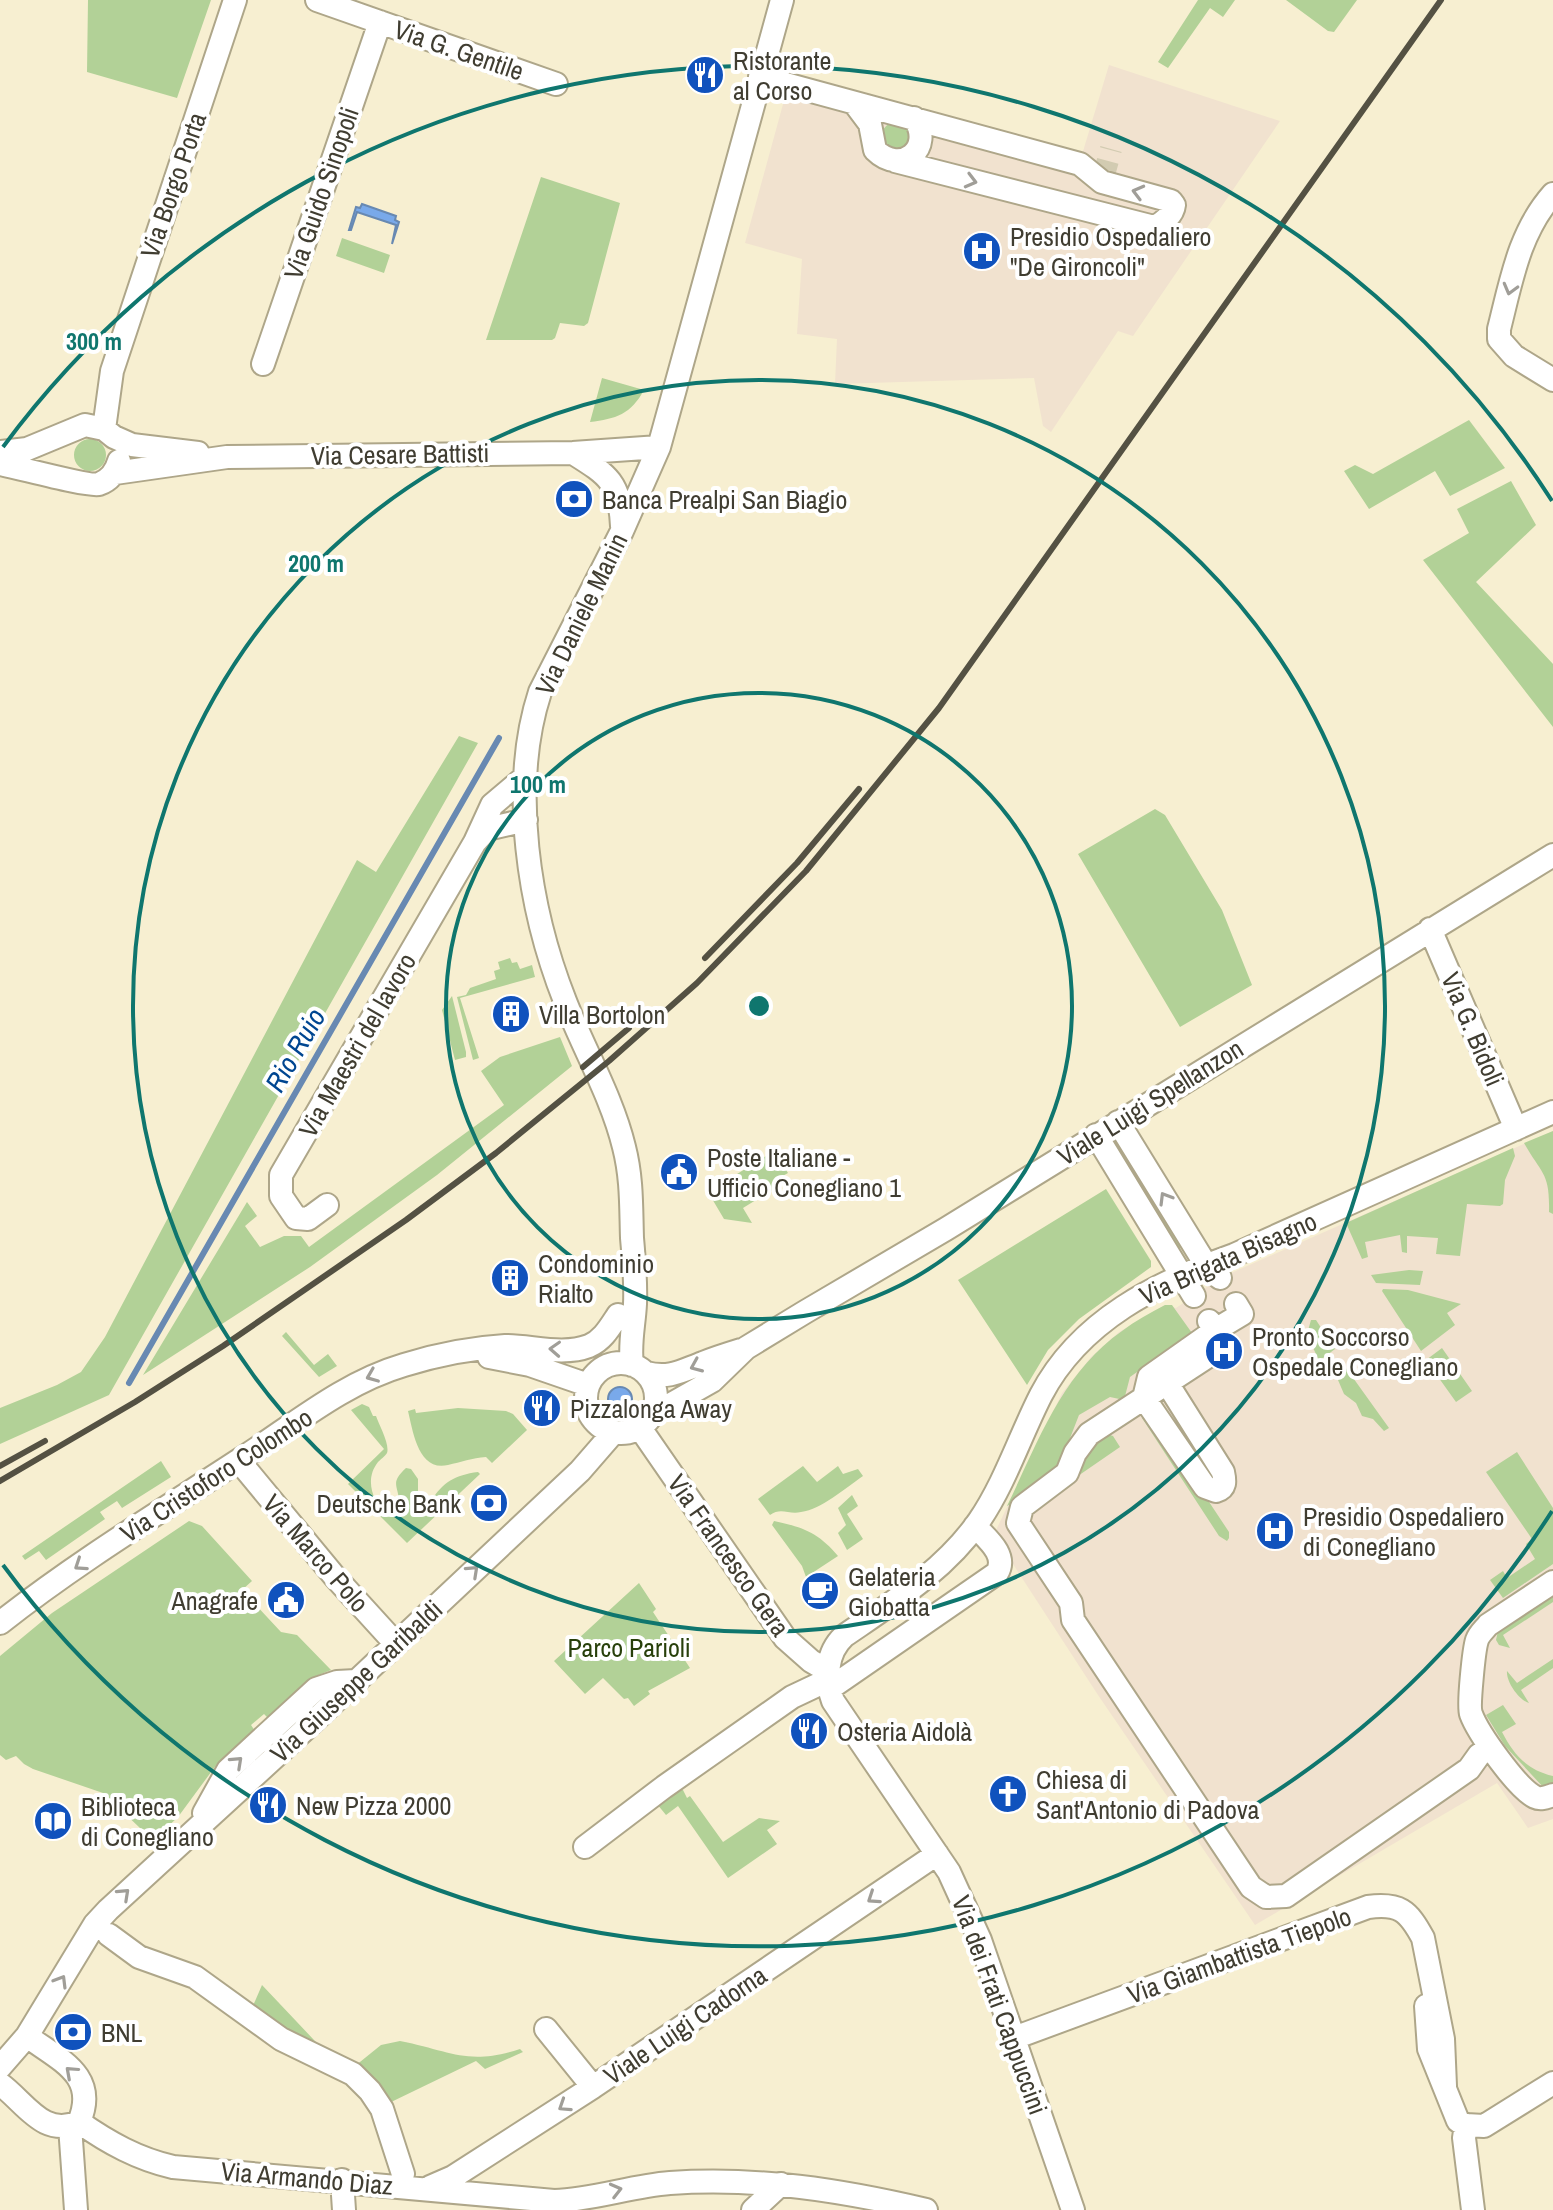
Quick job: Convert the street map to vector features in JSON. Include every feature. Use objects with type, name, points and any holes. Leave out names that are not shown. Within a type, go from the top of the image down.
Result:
[{"type":"street","name":"Via Borgo Porta","points":[[72,431],[112,371],[235,0]]},
{"type":"street","name":"Via G. Gentile","points":[[317,0],[556,84]]},
{"type":"street","name":"Via Daniele Manin","points":[[639,1369],[630,1350],[635,1278],[633,1206],[624,1145],[551,963],[535,893],[526,820],[525,777],[533,715],[540,692],[622,531],[659,447],[782,0]]},
{"type":"street","name":"Via Guido Sinopoli","points":[[263,364],[380,22]]},
{"type":"street","points":[[760,77],[1080,164],[1102,182],[1171,201],[1174,210],[1161,225],[1154,227],[895,161],[875,150],[870,124],[855,104]]},
{"type":"street","points":[[895,161],[911,156],[917,150],[921,134],[914,118]]},
{"type":"street","points":[[1553,194],[1529,229],[1520,249],[1499,329],[1499,339],[1504,347],[1553,380]]},
{"type":"street","name":"Via Borgo Porta","points":[[109,433],[112,371]]},
{"type":"street","name":"Via Cesare Battisti","points":[[0,452],[27,449],[85,425],[132,445],[227,457]]},
{"type":"street","points":[[71,479],[65,472],[60,452],[72,431]]},
{"type":"street","points":[[109,433],[120,455],[115,473]]},
{"type":"street","name":"Via Cesare Battisti","points":[[0,464],[71,479],[80,484],[99,484],[115,473],[227,457],[573,453],[659,447]]},
{"type":"street","points":[[573,453],[605,473],[617,489],[622,531]]},
{"type":"street","name":"Via Maestri del lavoro","points":[[327,1205],[308,1219],[296,1218],[281,1196],[281,1175],[475,842],[492,805],[525,777]]},
{"type":"street","points":[[475,842],[487,829],[526,820]]},
{"type":"street","name":"Viale Luigi Spellanzon","points":[[639,1369],[661,1377],[675,1376],[746,1348],[946,1229],[1553,855]]},
{"type":"street","name":"Via G. Bidoli","points":[[1430,929],[1516,1129]]},
{"type":"street","name":"Via Brigata Bisagno","points":[[975,1526],[990,1502],[1047,1385],[1073,1348],[1108,1317],[1182,1274],[1213,1272],[1553,1112]]},
{"type":"street","points":[[1118,1122],[1213,1272]]},
{"type":"street","points":[[1096,1135],[1194,1296]]},
{"type":"street","name":"Via Daniele Manin","points":[[606,1366],[632,1234]]},
{"type":"street","points":[[1167,1383],[1223,1472],[1225,1483],[1220,1490],[1205,1487],[1144,1398],[1149,1377],[1213,1325],[1239,1309]]},
{"type":"street","name":"Via Cristoforo Colombo","points":[[0,1623],[35,1596],[354,1384],[397,1367],[475,1348],[591,1346],[604,1337],[618,1315]]},
{"type":"street","points":[[1213,1325],[1221,1344],[1219,1349],[1089,1434],[1075,1453],[1067,1473],[1022,1507],[1018,1523],[1071,1603],[1073,1620],[1251,1887],[1266,1897],[1286,1896],[1469,1769],[1479,1755],[1490,1748]]},
{"type":"street","name":"Viale Luigi Spellanzon","points":[[646,1421],[712,1381],[746,1348]]},
{"type":"street","name":"Via Cristoforo Colombo","points":[[447,1355],[474,1355],[530,1365],[588,1385]]},
{"type":"street","points":[[615,1363],[639,1369],[655,1388],[656,1406],[646,1421],[627,1433],[613,1433],[600,1427],[588,1412],[588,1385],[599,1371],[615,1363]]},
{"type":"street","name":"Via Francesco Gera","points":[[646,1421],[785,1638],[829,1680]]},
{"type":"street","name":"Via Giuseppe Garibaldi","points":[[0,2067],[18,2050],[102,1930],[196,1828],[580,1471],[613,1433]]},
{"type":"street","name":"Via Marco Polo","points":[[239,1461],[335,1577],[396,1644]]},
{"type":"street","points":[[585,1847],[792,1697],[829,1680],[997,1573],[1000,1555],[975,1526],[933,1571],[844,1636],[835,1647],[829,1680]]},
{"type":"street","points":[[1553,1582],[1488,1625],[1476,1641],[1468,1698],[1470,1713],[1490,1748],[1533,1796],[1544,1799],[1553,1795]]},
{"type":"street","name":"Via dei Frati Cappuccini","points":[[829,1680],[836,1708],[949,1872],[980,1940],[1073,2210]]},
{"type":"street","name":"Viale Luigi Cadorna","points":[[428,2188],[465,2170],[593,2087],[937,1854]]},
{"type":"street","name":"Via Giambattista Tiepolo","points":[[1014,2038],[1368,1907],[1388,1905],[1404,1910],[1423,1938],[1443,2039],[1445,2086],[1453,2114],[1466,2125],[1464,2138],[1473,2210]]},
{"type":"street","points":[[102,1930],[139,1957],[195,1977],[281,2039],[353,2074],[382,2109],[403,2174]]},
{"type":"street","points":[[546,2029],[593,2087]]},
{"type":"street","points":[[27,2036],[78,2075],[84,2086],[86,2101],[74,2124],[76,2210]]},
{"type":"street","points":[[1466,2125],[1484,2126],[1553,2083]]},
{"type":"street","name":"Via Armando Diaz","points":[[0,2084],[37,2120],[57,2126],[74,2124],[155,2163],[554,2201],[668,2183],[745,2180],[828,2190],[926,2210]]},
{"type":"street","points":[[342,2180],[344,2210]]},
{"type":"street","points":[[753,2210],[781,2184]]},
{"type":"street","points":[[428,2188],[436,2210]]},
{"type":"shaded area","name":"Presidio Ospedaliero \"De Gironcoli\"","points":[[1109,65],[1280,121],[1133,336],[1118,331],[1051,432],[1043,426],[1034,378],[835,384],[837,339],[797,334],[802,259],[745,243],[791,75],[1081,158]]},
{"type":"shaded area","name":"Presidio Ospedaliero di Conegliano","points":[[1553,1131],[1553,1819],[1528,1828],[1497,1783],[1255,1925],[1098,1695],[996,1538],[997,1528],[1062,1393],[1091,1357],[1119,1332],[1165,1305],[1176,1308],[1220,1278]]},
{"type":"green space","points":[[88,0],[211,0],[177,98],[87,72]]},
{"type":"green space","points":[[1198,0],[1235,0],[1223,17],[1210,8],[1168,68],[1158,62]]},
{"type":"green space","points":[[1286,0],[1357,0],[1334,32],[1328,31]]},
{"type":"green space","points":[[896,122],[906,126],[910,136],[906,146],[896,150],[886,146],[882,136],[886,126]]},
{"type":"green space","points":[[541,177],[620,203],[588,323],[584,326],[560,323],[552,340],[486,340]]},
{"type":"green space","points":[[342,238],[390,255],[384,273],[336,256]]},
{"type":"green space","points":[[602,378],[644,390],[634,405],[622,414],[590,422]]},
{"type":"green space","points":[[1469,420],[1505,468],[1450,496],[1435,471],[1369,509],[1344,471],[1355,465],[1373,474]]},
{"type":"green space","points":[[90,439],[102,443],[106,455],[102,467],[90,471],[78,467],[74,455],[78,443]]},
{"type":"green space","points":[[1511,481],[1536,525],[1476,582],[1553,664],[1553,727],[1423,560],[1469,533],[1457,509]]},
{"type":"green space","points":[[459,736],[478,743],[109,1395],[0,1444],[0,1408],[81,1372],[105,1337],[357,860],[376,872]]},
{"type":"green space","points":[[1155,809],[1165,815],[1222,910],[1252,985],[1180,1027],[1078,854]]},
{"type":"green space","points":[[510,958],[512,963],[517,962],[520,969],[532,965],[535,977],[460,998],[479,1058],[473,1060],[457,997],[466,995],[470,988],[496,979],[494,971],[500,969],[498,962]]},
{"type":"green space","points":[[452,996],[466,1052],[466,1057],[455,1060],[442,1010]]},
{"type":"green space","points":[[560,1037],[572,1066],[437,1175],[310,1267],[143,1375],[247,1202],[257,1216],[245,1226],[260,1247],[284,1236],[301,1236],[309,1247],[504,1105],[481,1071],[500,1057]]},
{"type":"green space","points":[[1553,1131],[1553,1214],[1549,1212],[1544,1174],[1524,1143]]},
{"type":"green space","points":[[1513,1148],[1515,1156],[1505,1180],[1503,1204],[1467,1204],[1460,1256],[1436,1254],[1438,1238],[1407,1236],[1407,1253],[1402,1252],[1400,1235],[1365,1242],[1368,1257],[1362,1259],[1346,1223]]},
{"type":"green space","points":[[774,1151],[788,1173],[779,1178],[782,1184],[743,1208],[752,1223],[724,1219],[708,1192]]},
{"type":"green space","points":[[1129,1158],[1182,1246],[1180,1248],[1176,1248],[1123,1162]]},
{"type":"green space","points":[[1106,1189],[1151,1261],[1151,1267],[1079,1319],[1048,1350],[1027,1385],[958,1280]]},
{"type":"green space","points":[[1423,1271],[1420,1285],[1376,1283],[1371,1275]]},
{"type":"green space","points":[[1383,1289],[1408,1290],[1461,1304],[1447,1313],[1455,1325],[1421,1351]]},
{"type":"green space","points":[[1165,1305],[1172,1305],[1192,1333],[1130,1377],[1124,1400],[1110,1397],[1079,1415],[1053,1482],[1007,1506],[1054,1410],[1083,1367],[1122,1331]]},
{"type":"green space","points":[[1311,1320],[1316,1320],[1335,1349],[1319,1361],[1307,1334]]},
{"type":"green space","points":[[286,1332],[314,1365],[328,1354],[337,1366],[319,1377],[282,1336]]},
{"type":"green space","points":[[1442,1348],[1472,1391],[1456,1402],[1426,1360]]},
{"type":"green space","points":[[1341,1361],[1389,1428],[1384,1431],[1373,1419],[1362,1416],[1356,1403],[1344,1394],[1338,1380],[1324,1373]]},
{"type":"green space","points":[[362,1404],[376,1416],[387,1445],[387,1453],[374,1469],[371,1483],[374,1497],[386,1515],[399,1503],[396,1481],[406,1468],[411,1469],[418,1479],[418,1495],[431,1501],[450,1480],[470,1473],[480,1474],[407,1543],[348,1484],[384,1449],[351,1410]]},
{"type":"green space","points":[[458,1408],[506,1411],[513,1414],[527,1430],[492,1463],[486,1457],[438,1466],[423,1456],[408,1411],[415,1409],[416,1413]]},
{"type":"green space","points":[[1142,1413],[1150,1413],[1229,1532],[1227,1541],[1219,1536],[1142,1418]]},
{"type":"green space","points":[[1110,1435],[1120,1447],[1075,1478],[1084,1452]]},
{"type":"green space","points":[[1517,1452],[1553,1508],[1553,1564],[1503,1598],[1490,1580],[1503,1571],[1507,1578],[1535,1559],[1526,1544],[1532,1539],[1486,1472]]},
{"type":"green space","points":[[161,1461],[171,1477],[122,1508],[117,1501],[100,1512],[105,1519],[46,1560],[39,1551],[25,1560],[22,1556]]},
{"type":"green space","points":[[803,1466],[817,1482],[838,1466],[843,1474],[858,1469],[863,1476],[817,1507],[770,1515],[758,1499]]},
{"type":"green space","points":[[852,1495],[858,1506],[847,1514],[863,1539],[847,1550],[838,1533],[846,1525],[838,1508]]},
{"type":"green space","points":[[189,1521],[202,1526],[252,1581],[242,1590],[281,1632],[297,1635],[331,1670],[316,1676],[269,1719],[264,1714],[251,1725],[255,1731],[217,1764],[178,1817],[162,1832],[154,1834],[140,1828],[103,1793],[33,1769],[16,1756],[6,1760],[0,1755],[0,1656],[52,1613]]},
{"type":"green space","points":[[774,1521],[810,1532],[838,1556],[806,1577],[802,1566],[772,1525]]},
{"type":"green space","name":"Parco Parioli","points":[[639,1583],[656,1609],[653,1612],[690,1668],[648,1691],[650,1694],[634,1706],[603,1678],[585,1694],[554,1661]]},
{"type":"green space","points":[[1553,1592],[1553,1602],[1503,1635],[1510,1648],[1499,1645],[1496,1640],[1498,1631]]},
{"type":"green space","points":[[1553,1659],[1553,1668],[1521,1690],[1529,1703],[1525,1701],[1511,1685],[1507,1671],[1517,1683]]},
{"type":"green space","points":[[1503,1705],[1516,1724],[1502,1732],[1507,1740],[1529,1766],[1553,1776],[1553,1785],[1544,1788],[1505,1746],[1486,1715]]},
{"type":"green space","points":[[677,1789],[683,1790],[687,1798],[690,1796],[723,1842],[759,1818],[780,1821],[767,1830],[777,1844],[728,1878],[678,1806],[666,1815],[657,1804]]},
{"type":"green space","points":[[262,1985],[331,2058],[252,2008]]},
{"type":"green space","points":[[400,2041],[472,2057],[520,2049],[523,2052],[485,2069],[476,2061],[387,2104],[355,2066],[381,2045]]},
{"type":"water","points":[[362,204],[396,216],[395,220],[399,222],[392,244],[396,225],[357,212],[349,230],[356,207],[360,208]]},
{"type":"water","points":[[620,1387],[629,1390],[632,1399],[629,1408],[620,1411],[611,1408],[608,1399],[611,1390]]},
{"type":"waterway","name":"Rio Ruio","points":[[129,1383],[499,738]]},
{"type":"tunnel","points":[[1102,182],[1111,149]]},
{"type":"railway","points":[[0,1481],[223,1346],[406,1220],[496,1153],[609,1061],[697,983],[806,871],[939,708],[1441,0]]},
{"type":"railway","points":[[705,958],[797,863],[859,789]]},
{"type":"railway","points":[[583,1067],[629,1028]]},
{"type":"railway","points":[[0,1466],[45,1441]]},
{"type":"place","name":"Ristorante al Corso","points":[[705,75]]},
{"type":"place","name":"Presidio Ospedaliero \"De Gironcoli\"","points":[[982,251]]},
{"type":"place","name":"Banca Prealpi San Biagio","points":[[574,499]]},
{"type":"place","name":"Villa Bortolon","points":[[511,1014]]},
{"type":"place","name":"Poste Italiane - Ufficio Conegliano 1","points":[[679,1172]]},
{"type":"place","name":"Condominio Rialto","points":[[510,1278]]},
{"type":"place","name":"Pronto Soccorso Ospedale Conegliano","points":[[1224,1351]]},
{"type":"place","name":"Pizzalonga Away","points":[[542,1408]]},
{"type":"place","name":"Deutsche Bank","points":[[489,1503]]},
{"type":"place","name":"Presidio Ospedaliero di Conegliano","points":[[1275,1531]]},
{"type":"place","name":"Gelateria Giobatta","points":[[820,1591]]},
{"type":"place","name":"Anagrafe","points":[[286,1600]]},
{"type":"place","name":"Osteria Aidolà","points":[[809,1731]]},
{"type":"place","name":"Chiesa di Sant'Antonio di Padova","points":[[1008,1794]]},
{"type":"place","name":"New Pizza 2000","points":[[268,1805]]},
{"type":"place","name":"Biblioteca di Conegliano","points":[[53,1821]]},
{"type":"place","name":"BNL","points":[[73,2032]]}]
